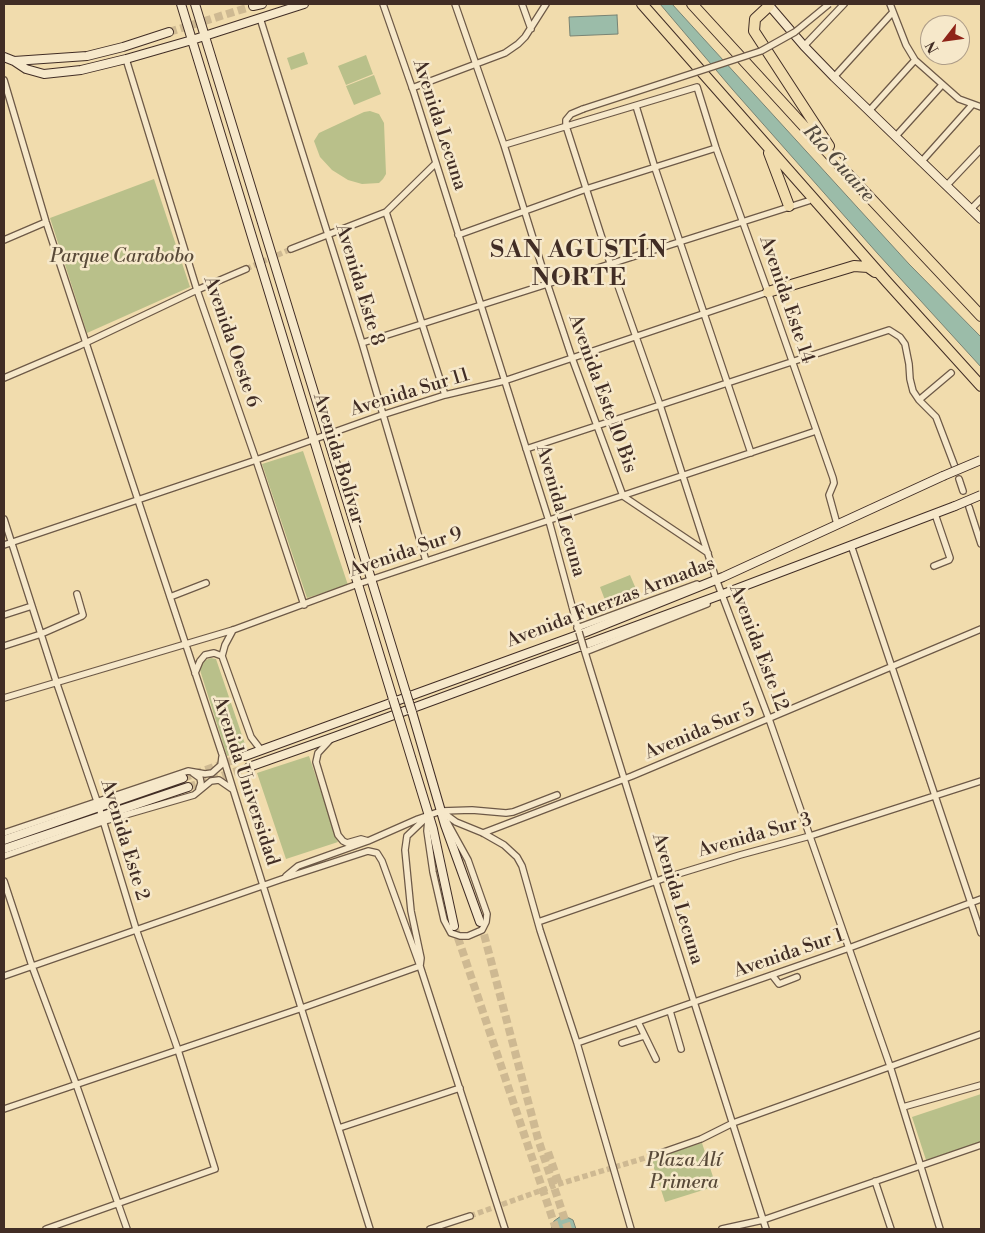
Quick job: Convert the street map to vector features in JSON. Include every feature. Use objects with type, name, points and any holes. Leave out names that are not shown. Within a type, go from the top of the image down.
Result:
[{"type":"highway","points":[[642,4],[981,386]]},
{"type":"highway","points":[[692,4],[981,316]]},
{"type":"highway","points":[[770,4],[756,19],[754,31],[844,170]]},
{"type":"highway","points":[[758,135],[772,157],[789,206]]},
{"type":"highway","points":[[768,292],[854,266],[868,267],[887,282]]},
{"type":"main road","name":"Avenida Bolívar","points":[[181,4],[429,815],[454,926]]},
{"type":"main road","name":"Avenida Bolívar","points":[[196,4],[441,811],[480,922]]},
{"type":"main road","points":[[253,6],[262,4]]},
{"type":"main road","points":[[4,57],[26,69],[44,74],[81,70],[192,40],[304,4]]},
{"type":"main road","points":[[770,4],[804,46],[834,77],[981,219]]},
{"type":"main road","points":[[14,61],[88,56],[169,32]]},
{"type":"main road","name":"Avenida Fuerzas Armadas","points":[[245,756],[586,632],[716,579],[981,460]]},
{"type":"main road","name":"Avenida Fuerzas Armadas","points":[[249,767],[723,594],[981,495]]},
{"type":"main road","points":[[4,840],[98,804],[185,774]]},
{"type":"main road","points":[[4,849],[103,819],[188,787]]},
{"type":"street","name":"Avenida Lecuna","points":[[383,4],[412,88],[549,521],[578,630],[766,1229]]},
{"type":"street","name":"Avenida Este 10 Bis","points":[[455,4],[504,145],[572,358],[623,496],[709,554]]},
{"type":"street","points":[[522,4],[531,29]]},
{"type":"street","points":[[412,88],[505,52],[518,44],[531,29],[546,4]]},
{"type":"street","points":[[566,126],[566,120],[571,114],[583,109],[761,51],[795,32],[828,4]]},
{"type":"street","points":[[804,46],[844,4]]},
{"type":"street","points":[[890,4],[906,45],[915,60],[959,99],[981,107]]},
{"type":"street","points":[[834,77],[893,12]]},
{"type":"street","name":"Avenida Este 8","points":[[260,18],[362,343],[426,561]]},
{"type":"street","name":"Avenida Oeste 6","points":[[126,59],[197,290],[304,605]]},
{"type":"street","points":[[869,111],[915,60]]},
{"type":"street","name":"Avenida Universidad","points":[[4,80],[46,222],[221,750],[370,1229]]},
{"type":"street","points":[[896,136],[942,85]]},
{"type":"street","name":"Avenida Este 14","points":[[636,106],[697,87],[716,148],[834,484],[829,494],[837,524]]},
{"type":"street","points":[[922,161],[972,105]]},
{"type":"street","points":[[504,145],[636,106],[654,168],[751,453]]},
{"type":"street","name":"Avenida Este 12","points":[[566,126],[610,263],[660,404],[716,579],[769,719],[850,948],[922,1165],[940,1229]]},
{"type":"street","points":[[458,235],[586,189],[716,148]]},
{"type":"street","points":[[947,185],[981,149]]},
{"type":"street","points":[[292,249],[386,212],[436,163]]},
{"type":"street","points":[[972,209],[981,199]]},
{"type":"street","points":[[362,343],[808,200]]},
{"type":"street","points":[[386,212],[444,395]]},
{"type":"street","points":[[4,240],[46,222]]},
{"type":"street","points":[[4,378],[86,343],[197,290],[246,269]]},
{"type":"street","name":"Avenida Sur 11","points":[[4,545],[315,440],[382,415],[444,395],[504,380],[768,292]]},
{"type":"street","points":[[526,449],[889,330],[900,337],[906,344],[913,390],[919,400],[936,417],[955,467]]},
{"type":"street","points":[[919,400],[951,373]]},
{"type":"street","name":"Avenida Sur 9","points":[[4,698],[57,684],[233,630],[358,584],[816,431]]},
{"type":"street","points":[[959,479],[963,491]]},
{"type":"street","points":[[969,506],[981,544]]},
{"type":"street","points":[[934,566],[950,558],[935,514]]},
{"type":"street","name":"Avenida Este 2","points":[[4,519],[40,634],[103,819],[136,929],[178,1050],[215,1169],[118,1205]]},
{"type":"street","points":[[851,545],[981,933]]},
{"type":"street","points":[[578,630],[706,580],[716,579]]},
{"type":"street","points":[[170,597],[206,583]]},
{"type":"street","points":[[4,646],[40,634],[82,616],[77,594]]},
{"type":"street","points":[[585,650],[709,603],[723,594]]},
{"type":"street","points":[[4,615],[32,606]]},
{"type":"street","name":"Avenida Sur 5","points":[[483,833],[625,779],[981,629]]},
{"type":"street","points":[[233,630],[225,645],[222,656],[251,736],[261,750]]},
{"type":"street","points":[[195,673],[205,655],[214,653],[222,656]]},
{"type":"street","points":[[334,737],[322,748],[316,762],[332,820],[343,842],[361,839],[368,841]]},
{"type":"street","points":[[98,804],[115,796],[185,774],[212,773],[221,765],[221,750]]},
{"type":"street","points":[[185,774],[198,776],[201,780],[200,787],[194,794]]},
{"type":"street","points":[[103,819],[122,817],[194,794],[215,780],[224,783],[233,791]]},
{"type":"street","name":"Avenida Sur 3","points":[[538,922],[740,855],[810,836],[981,781]]},
{"type":"street","points":[[282,879],[298,866],[368,841],[441,811],[472,810],[506,813],[557,795]]},
{"type":"street","points":[[4,833],[83,810]]},
{"type":"street","points":[[441,811],[456,822],[483,833],[504,845],[517,857],[522,866],[577,1043],[630,1229]]},
{"type":"street","points":[[429,815],[427,831],[433,872],[444,920],[451,933],[468,936],[482,930],[487,914],[468,860],[441,811]]},
{"type":"street","points":[[420,966],[422,958],[411,911],[405,850],[407,836],[429,815]]},
{"type":"street","points":[[4,856],[88,824]]},
{"type":"street","points":[[4,976],[262,885],[368,851],[377,853],[420,966],[505,1229]]},
{"type":"street","points":[[4,881],[32,966],[127,1229]]},
{"type":"street","name":"Avenida Sur 1","points":[[577,1043],[772,976],[981,898]]},
{"type":"street","points":[[4,1109],[420,966]]},
{"type":"street","points":[[772,976],[779,984],[797,977]]},
{"type":"street","points":[[670,1011],[681,1049]]},
{"type":"street","points":[[638,1022],[656,1059]]},
{"type":"street","points":[[658,1154],[700,1139],[733,1123],[981,1034]]},
{"type":"street","points":[[622,1043],[644,1036]]},
{"type":"street","points":[[903,1107],[981,1085]]},
{"type":"street","points":[[339,1128],[460,1088]]},
{"type":"street","points":[[722,1229],[763,1220],[981,1145]]},
{"type":"street","points":[[875,1181],[891,1229]]},
{"type":"street","points":[[46,1229],[118,1205]]},
{"type":"street","points":[[430,1229],[470,1216]]},
{"type":"green space","points":[[304,52],[308,64],[291,70],[287,58]]},
{"type":"green space","points":[[366,55],[373,74],[346,85],[338,66]]},
{"type":"green space","points":[[374,75],[381,94],[354,105],[346,86]]},
{"type":"green space","points":[[370,111],[379,114],[384,123],[386,174],[379,183],[362,184],[348,180],[332,170],[320,157],[314,141],[319,133]]},
{"type":"green space","name":"Parque Carabobo","points":[[154,179],[190,287],[87,333],[50,218]]},
{"type":"green space","points":[[303,451],[348,585],[307,598],[262,464]]},
{"type":"green space","points":[[630,575],[639,596],[608,608],[600,587]]},
{"type":"green space","points":[[211,658],[216,659],[247,750],[227,756],[199,667],[201,662]]},
{"type":"green space","points":[[309,756],[338,842],[286,859],[257,773]]},
{"type":"green space","points":[[981,1094],[981,1142],[926,1160],[912,1117]]},
{"type":"green space","name":"Plaza Alí Primera","points":[[702,1143],[716,1186],[665,1202],[651,1159]]},
{"type":"shaded area","points":[[660,4],[672,4],[909,264],[981,337],[981,367],[878,254],[733,90]]},
{"type":"shaded area","points":[[617,15],[618,34],[570,36],[569,17]]},
{"type":"shaded area","points":[[561,1216],[573,1220],[576,1229],[551,1229],[554,1221]]},
{"type":"tunnel","points":[[169,32],[253,6]]},
{"type":"tunnel","points":[[246,269],[291,249]]},
{"type":"tunnel","points":[[183,778],[245,756]]},
{"type":"tunnel","points":[[188,787],[249,767]]},
{"type":"tunnel","points":[[481,923],[538,1139],[568,1229]]},
{"type":"tunnel","points":[[454,926],[556,1229]]},
{"type":"tunnel","points":[[548,1152],[559,1184]]},
{"type":"tunnel","points":[[470,1216],[559,1184],[658,1154]]},
{"type":"district","name":"SAN AGUSTÍN NORTE","points":[[579,265]]},
{"type":"water label","name":"Río Guaire","points":[[838,164]]}]
